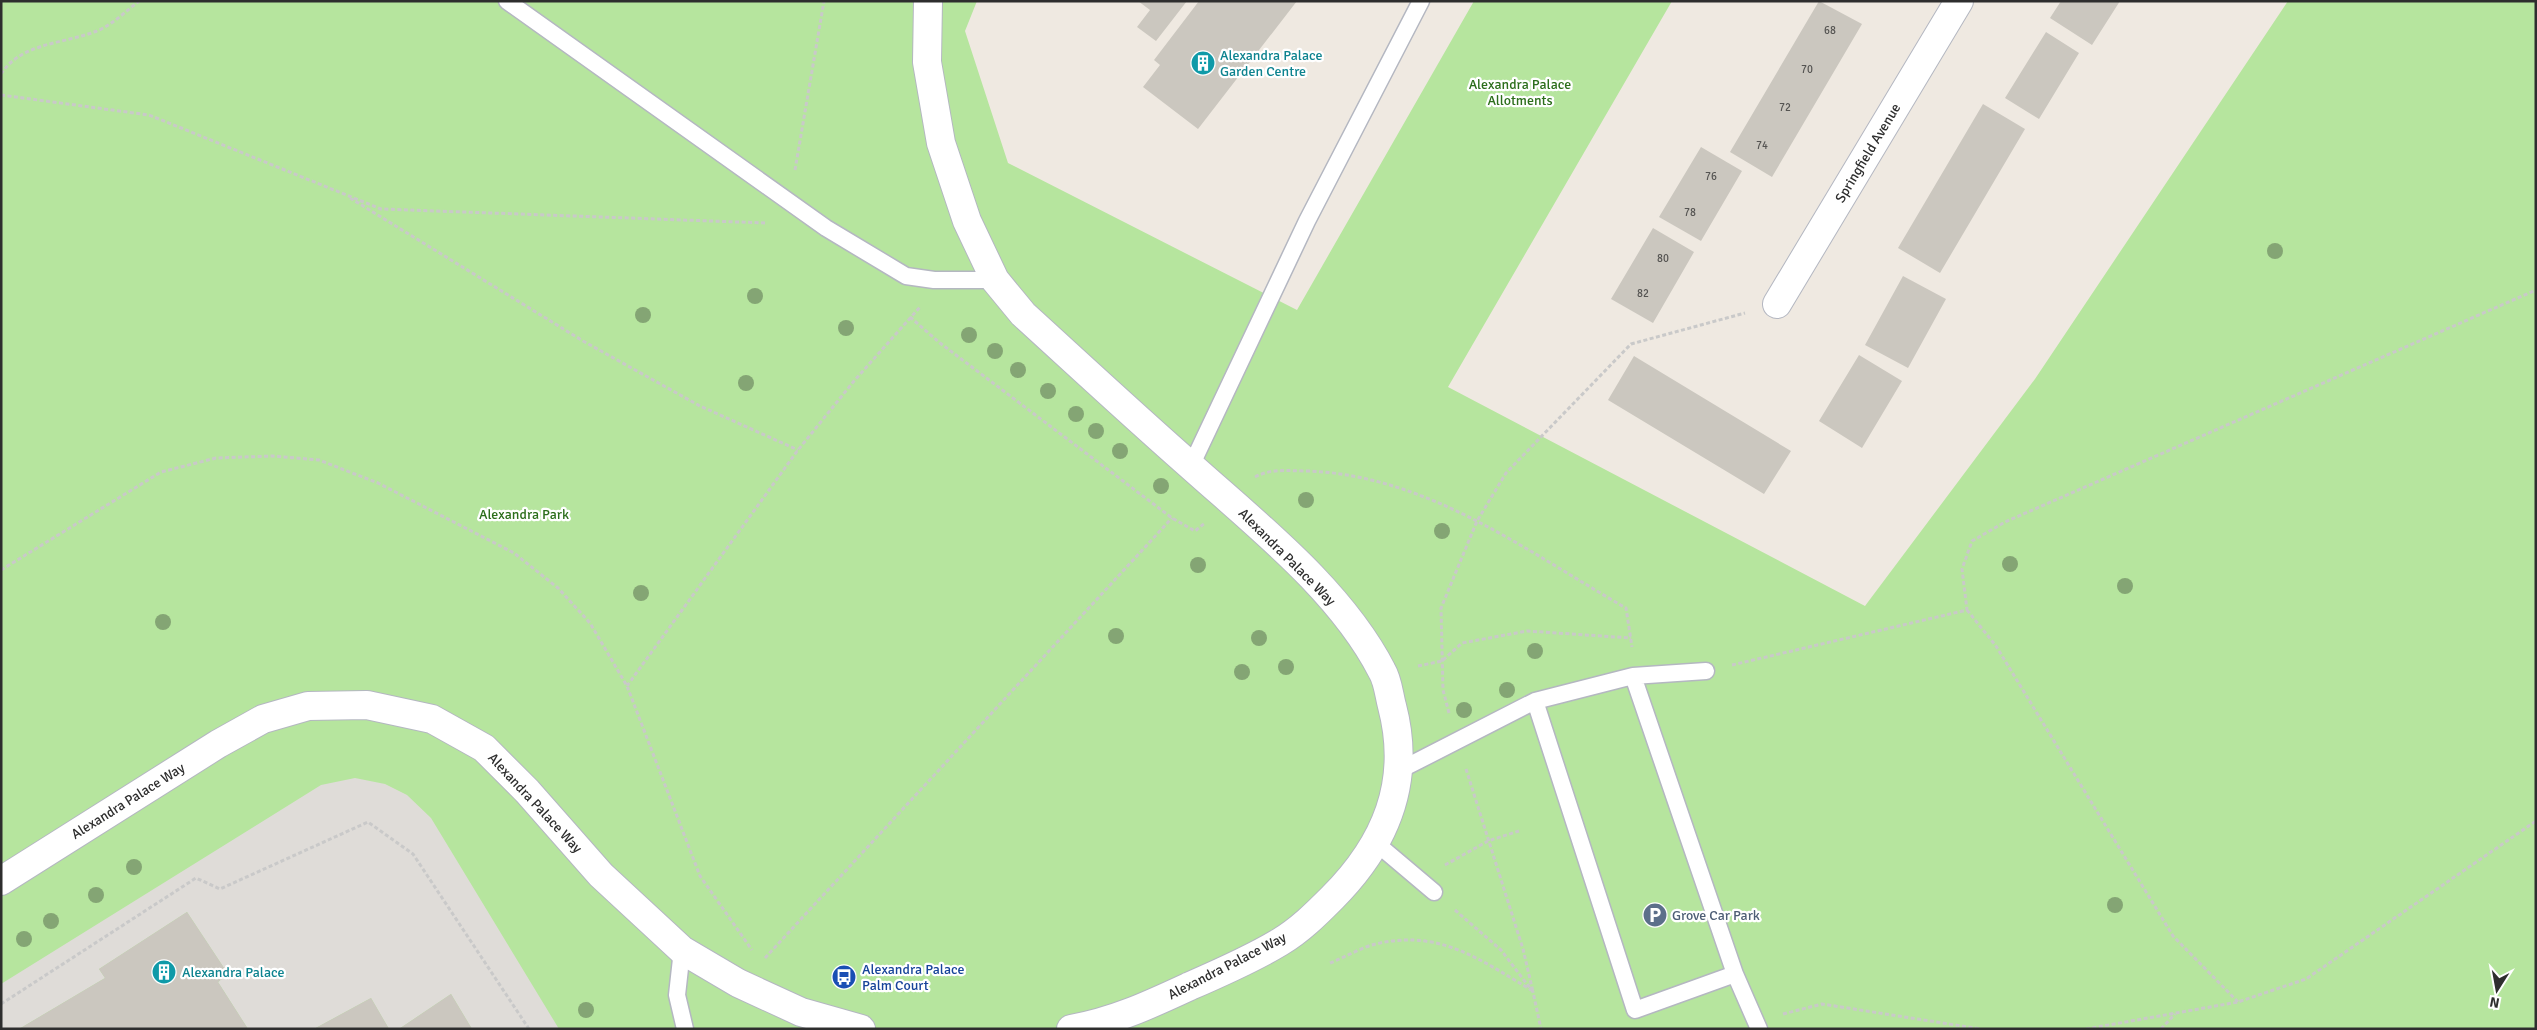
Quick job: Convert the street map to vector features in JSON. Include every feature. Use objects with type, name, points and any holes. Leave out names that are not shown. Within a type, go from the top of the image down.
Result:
[{"type":"street","name":"Alexandra Palace Way","points":[[928,1],[927,62],[940,143],[967,220],[995,280],[1023,314],[1315,581],[1356,629],[1383,672],[1396,722],[1400,770],[1392,807],[1376,843],[1351,879],[1309,921],[1280,942],[1115,1024],[1071,1029]]},
{"type":"street","name":"Springfield Avenue","points":[[1777,304],[1959,1]]},
{"type":"street","name":"Alexandra Palace Way","points":[[1,882],[218,744],[264,719],[308,706],[367,705],[432,719],[484,748],[527,791],[601,876],[682,950],[738,984],[801,1012],[861,1029]]},
{"type":"lane","points":[[507,1],[790,200],[826,228],[906,276],[934,280],[995,280]]},
{"type":"lane","points":[[1191,466],[1307,221],[1421,1]]},
{"type":"lane","points":[[1400,770],[1535,700],[1633,676],[1706,671]]},
{"type":"lane","points":[[1633,676],[1735,974],[1758,1025]]},
{"type":"lane","points":[[1535,700],[1635,1010],[1735,974]]},
{"type":"lane","points":[[1376,843],[1434,892]]},
{"type":"lane","points":[[682,950],[677,995],[685,1029]]},
{"type":"path","points":[[1,74],[9,62],[25,52],[96,32],[139,1]]},
{"type":"path","points":[[790,200],[824,1]]},
{"type":"path","points":[[1,95],[148,115],[381,209],[768,223]]},
{"type":"path","points":[[342,193],[582,342],[700,406],[798,450]]},
{"type":"path","points":[[2238,1002],[2173,936],[1996,646],[1967,610],[1962,569],[1972,541],[2005,522],[2536,290]]},
{"type":"path","points":[[627,686],[798,450],[923,303]]},
{"type":"path","points":[[1541,1029],[1523,949],[1457,742],[1443,690],[1440,608],[1477,521],[1506,473],[1631,344],[1777,304]]},
{"type":"path","points":[[910,317],[940,343],[1172,518],[1195,532]]},
{"type":"path","points":[[1,570],[161,472],[216,458],[273,456],[319,460],[378,483],[514,553],[558,588],[590,623],[627,686],[700,876],[761,962]]},
{"type":"path","points":[[1250,479],[1275,470],[1328,472],[1380,481],[1435,500],[1477,521],[1626,608],[1632,656]]},
{"type":"path","points":[[738,984],[761,962],[1172,518]]},
{"type":"path","points":[[1706,671],[1967,610]]},
{"type":"path","points":[[1442,661],[1462,643],[1527,631],[1631,638]]},
{"type":"path","points":[[2086,1029],[2238,1002],[2306,979],[2536,821]]},
{"type":"path","points":[[1,1004],[196,878],[220,889],[368,822],[413,854],[529,1029]]},
{"type":"path","points":[[1438,869],[1488,841],[1520,831]]},
{"type":"path","points":[[1434,892],[1501,950],[1533,992]]},
{"type":"path","points":[[1330,963],[1378,943],[1408,938],[1447,944],[1484,962],[1533,992]]},
{"type":"path","points":[[1758,1025],[1822,1004],[1981,1029]]},
{"type":"path","points":[[2161,1029],[2175,1014]]},
{"type":"green space","name":"Alexandra Park","points":[[1,1],[977,1],[965,31],[1008,163],[1297,310],[1474,1],[1672,1],[1448,387],[1865,606],[2035,379],[2288,1],[2536,1],[2536,1029],[1,1029]]},
{"type":"shaded area","points":[[355,778],[385,784],[407,795],[431,818],[559,1029],[472,1029],[451,994],[399,1029],[389,1029],[371,998],[314,1029],[248,1029],[218,982],[228,974],[187,912],[99,969],[105,978],[19,1029],[1,1029],[1,984],[321,785]]},
{"type":"building","points":[[1138,1],[1187,1],[1156,41],[1137,27],[1150,10]]},
{"type":"building","name":"Alexandra Palace Garden Centre","points":[[1199,1],[1297,1],[1198,129],[1143,87],[1160,65],[1154,60]]},
{"type":"building","points":[[1819,1],[1862,24],[1772,177],[1730,152]]},
{"type":"building","points":[[2061,1],[2120,1],[2092,45],[2050,18]]},
{"type":"building","points":[[2046,32],[2079,53],[2039,119],[2005,98]]},
{"type":"building","points":[[1983,104],[2025,129],[1940,273],[1898,248]]},
{"type":"building","points":[[1701,147],[1742,171],[1701,241],[1659,217]]},
{"type":"building","points":[[1653,228],[1694,252],[1653,323],[1611,299]]},
{"type":"building","points":[[1903,276],[1946,299],[1908,368],[1865,345]]},
{"type":"building","points":[[1859,355],[1902,381],[1862,448],[1819,421]]},
{"type":"building","points":[[1634,356],[1791,451],[1764,494],[1608,400]]},
{"type":"building","name":"Alexandra Palace","points":[[187,912],[228,974],[218,982],[248,1029],[19,1029],[105,978],[99,969]]},
{"type":"building","points":[[451,994],[472,1029],[399,1029]]},
{"type":"building","points":[[371,998],[389,1029],[314,1029]]},
{"type":"place","name":"Alexandra Palace Garden Centre","points":[[1203,63]]},
{"type":"place","name":"Grove Car Park","points":[[1655,915]]},
{"type":"place","name":"Alexandra Palace","points":[[164,972]]},
{"type":"place","name":"Alexandra Palace Palm Court","points":[[844,977]]},
{"type":"park label","name":"Alexandra Palace Allotments","points":[[1520,92]]}]
